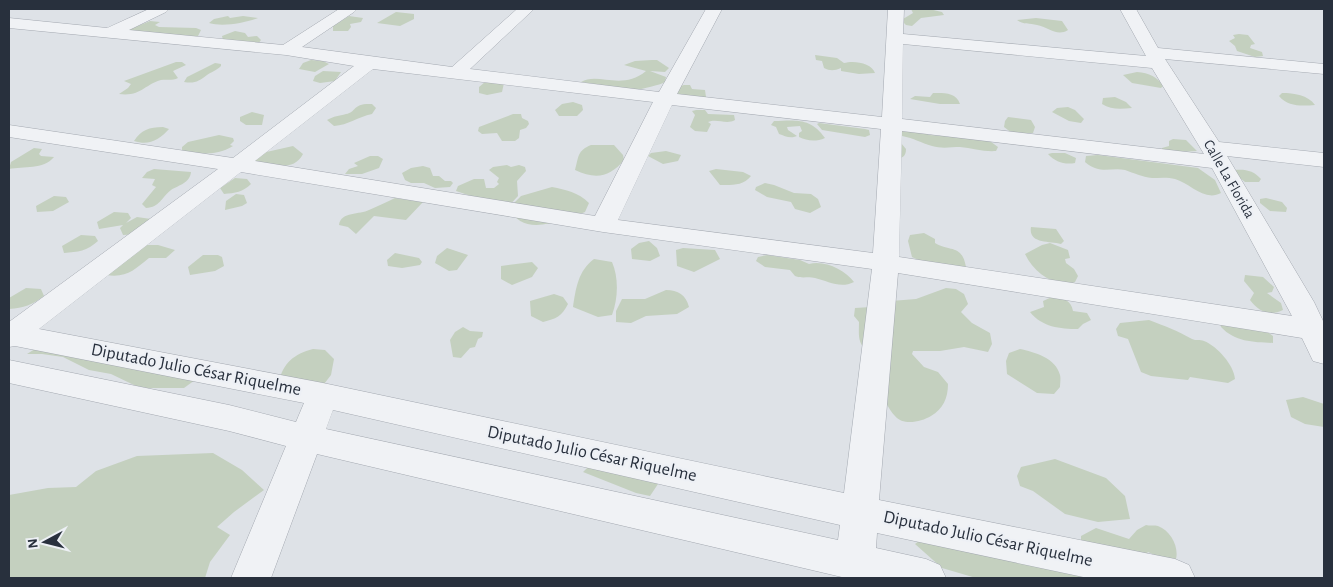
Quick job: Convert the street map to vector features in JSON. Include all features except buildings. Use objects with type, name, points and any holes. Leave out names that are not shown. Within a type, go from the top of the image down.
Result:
[{"type":"street","points":[[111,32],[161,9]]},
{"type":"street","points":[[286,50],[349,9]]},
{"type":"street","points":[[457,72],[526,9]]},
{"type":"street","points":[[603,225],[665,98],[714,9]]},
{"type":"street","points":[[855,562],[886,263],[896,9]]},
{"type":"street","name":"Calle La Florida","points":[[1128,9],[1155,58],[1312,312],[1324,353]]},
{"type":"street","points":[[9,23],[286,50],[369,63],[891,123],[1216,155],[1324,160]]},
{"type":"street","points":[[896,38],[1324,69]]},
{"type":"street","points":[[10,335],[237,166],[369,63]]},
{"type":"street","points":[[9,132],[237,166],[603,225],[886,263],[1312,312]]},
{"type":"street","name":"Diputado Julio César Riquelme","points":[[10,335],[323,395],[860,513],[1175,578]]},
{"type":"street","points":[[9,372],[229,418],[306,438],[926,578]]},
{"type":"street","points":[[251,578],[323,395]]},
{"type":"green space","points":[[911,9],[929,9],[942,12],[944,15],[921,18],[912,26],[906,25],[903,19],[913,13]]},
{"type":"green space","points":[[396,12],[414,14],[414,19],[400,26],[377,23]]},
{"type":"green space","points":[[228,16],[230,18],[243,16],[258,18],[233,24],[209,23],[214,19]]},
{"type":"green space","points":[[349,16],[363,18],[361,22],[350,24],[351,27],[348,31],[333,31],[333,26]]},
{"type":"green space","points":[[1036,18],[1062,21],[1068,30],[1056,32],[1017,20]]},
{"type":"green space","points":[[150,21],[160,22],[155,25],[159,27],[196,28],[201,30],[198,36],[192,39],[128,30]]},
{"type":"green space","points":[[235,31],[245,33],[248,37],[257,36],[261,40],[258,44],[224,44],[222,36]]},
{"type":"green space","points":[[1233,35],[1248,35],[1255,44],[1251,45],[1250,48],[1262,52],[1263,56],[1255,57],[1237,51],[1235,46],[1229,41],[1235,38]]},
{"type":"green space","points":[[815,55],[837,58],[844,63],[862,63],[870,67],[875,73],[859,74],[841,71],[841,68],[828,70],[824,68],[822,61],[816,60]]},
{"type":"green space","points":[[311,60],[323,61],[329,64],[315,72],[299,69],[303,63]]},
{"type":"green space","points":[[657,60],[669,68],[665,72],[650,71],[666,77],[665,82],[655,86],[636,90],[581,82],[588,79],[628,80],[646,71],[624,65],[635,61]]},
{"type":"green space","points":[[176,62],[182,62],[186,65],[173,71],[178,78],[161,80],[133,94],[119,94],[131,84],[124,81]]},
{"type":"green space","points":[[215,63],[221,64],[221,66],[197,82],[184,82],[187,77]]},
{"type":"green space","points":[[323,71],[341,72],[335,81],[320,83],[313,81],[315,76]]},
{"type":"green space","points":[[1137,72],[1153,76],[1163,86],[1161,88],[1132,83],[1123,75]]},
{"type":"green space","points":[[485,82],[504,83],[502,92],[487,95],[479,93],[479,87]]},
{"type":"green space","points":[[690,85],[692,89],[705,90],[706,97],[701,99],[675,93],[680,86]]},
{"type":"green space","points":[[933,93],[953,95],[960,104],[940,104],[910,99],[915,96],[930,97]]},
{"type":"green space","points":[[1282,93],[1300,95],[1309,99],[1315,105],[1291,104],[1279,96]]},
{"type":"green space","points":[[1115,97],[1126,102],[1132,108],[1120,109],[1102,104],[1103,98]]},
{"type":"green space","points":[[573,102],[582,105],[583,110],[577,116],[559,116],[555,110],[562,104]]},
{"type":"green space","points":[[372,104],[376,108],[372,114],[348,123],[334,126],[327,120],[349,113],[358,106]]},
{"type":"green space","points":[[1068,107],[1075,110],[1084,119],[1081,123],[1069,121],[1052,112],[1057,108]]},
{"type":"green space","points":[[705,110],[708,114],[734,115],[735,120],[728,122],[711,121],[708,122],[711,124],[707,132],[695,131],[690,127],[695,115],[692,111]]},
{"type":"green space","points":[[252,112],[264,115],[262,125],[246,125],[240,121],[240,117]]},
{"type":"green space","points":[[513,114],[521,114],[522,118],[528,121],[529,124],[526,128],[520,130],[519,138],[515,141],[502,141],[497,133],[482,134],[478,131],[479,127]]},
{"type":"green space","points":[[1008,117],[1031,120],[1035,127],[1033,133],[1012,133],[1004,127]]},
{"type":"green space","points":[[774,121],[797,121],[809,124],[820,131],[825,138],[812,140],[799,137],[799,133],[802,131],[800,126],[787,127],[788,130],[797,136],[792,137],[779,134],[776,127],[771,125]]},
{"type":"green space","points":[[817,124],[865,129],[869,130],[870,135],[865,137],[822,130]]},
{"type":"green space","points":[[163,127],[169,129],[153,141],[144,143],[134,141],[146,130]]},
{"type":"green space","points":[[898,128],[923,131],[929,135],[987,139],[998,147],[996,151],[991,151],[960,147],[939,147],[902,136],[901,143],[906,149],[905,154],[901,158],[894,160]]},
{"type":"green space","points":[[219,135],[233,138],[234,141],[230,145],[233,146],[215,153],[182,152],[182,147],[188,142]]},
{"type":"green space","points":[[1173,139],[1186,140],[1197,151],[1163,153],[1162,148],[1169,146],[1169,141]]},
{"type":"green space","points":[[591,145],[614,145],[623,155],[624,160],[619,166],[602,175],[590,175],[575,170],[581,152]]},
{"type":"green space","points":[[293,146],[303,154],[294,164],[282,166],[254,162],[254,158],[262,153]]},
{"type":"green space","points":[[34,148],[42,149],[39,154],[41,156],[54,157],[39,166],[9,169],[11,162]]},
{"type":"green space","points":[[666,151],[681,155],[678,161],[663,164],[648,156],[651,153]]},
{"type":"green space","points":[[1065,153],[1076,158],[1075,163],[1057,161],[1048,154]]},
{"type":"green space","points":[[1098,155],[1198,168],[1215,180],[1221,193],[1215,195],[1203,194],[1175,179],[1141,176],[1120,169],[1101,169],[1090,166],[1085,162],[1086,156]]},
{"type":"green space","points":[[370,156],[378,156],[383,159],[379,168],[362,174],[345,174],[349,169],[358,166],[354,163]]},
{"type":"green space","points":[[507,165],[511,167],[519,165],[525,167],[526,171],[517,181],[518,196],[504,211],[470,200],[468,195],[456,191],[458,186],[474,179],[484,179],[486,188],[494,188],[499,184],[497,182],[499,178],[489,170],[493,167]]},
{"type":"green space","points":[[423,166],[430,168],[433,176],[439,176],[445,181],[453,183],[450,187],[435,188],[424,183],[411,183],[405,180],[402,173],[411,168]]},
{"type":"green space","points":[[154,169],[191,172],[189,179],[171,190],[157,204],[146,208],[142,204],[156,187],[152,185],[155,179],[142,178],[147,172]]},
{"type":"green space","points":[[716,169],[743,172],[751,176],[741,183],[720,185],[709,171]]},
{"type":"green space","points":[[1235,170],[1250,171],[1261,179],[1259,182],[1245,182],[1235,174]]},
{"type":"green space","points":[[235,178],[247,179],[251,184],[239,192],[224,194],[220,188]]},
{"type":"green space","points":[[765,183],[794,193],[811,194],[818,199],[821,207],[810,213],[795,209],[791,202],[767,197],[755,190],[756,187]]},
{"type":"green space","points":[[552,187],[572,192],[585,199],[589,203],[585,212],[554,222],[532,225],[515,217],[510,207],[521,196]]},
{"type":"green space","points":[[236,194],[244,195],[247,203],[225,210],[226,201]]},
{"type":"green space","points":[[54,196],[66,197],[69,202],[53,211],[37,212],[36,206]]},
{"type":"green space","points":[[395,198],[423,202],[406,220],[374,216],[356,234],[348,227],[339,225],[343,217],[347,215],[365,212]]},
{"type":"green space","points":[[1266,198],[1282,202],[1287,208],[1286,212],[1270,211],[1260,203],[1260,199]]},
{"type":"green space","points":[[114,212],[128,213],[131,218],[126,223],[137,217],[151,219],[138,234],[123,235],[120,228],[123,225],[99,229],[97,222]]},
{"type":"green space","points":[[1031,227],[1056,229],[1064,241],[1061,244],[1040,241],[1033,236]]},
{"type":"green space","points":[[924,233],[935,239],[935,243],[940,246],[955,250],[962,255],[966,267],[952,269],[939,267],[912,257],[908,241],[910,235]]},
{"type":"green space","points":[[81,235],[95,236],[98,241],[82,250],[64,253],[62,246]]},
{"type":"green space","points":[[649,241],[657,248],[660,256],[650,261],[632,259],[631,249],[639,243]]},
{"type":"green space","points":[[1050,243],[1068,250],[1070,258],[1065,259],[1066,263],[1074,269],[1078,276],[1075,282],[1065,286],[1052,281],[1036,270],[1028,260],[1025,254]]},
{"type":"green space","points":[[147,245],[158,245],[175,250],[166,258],[149,258],[125,274],[106,275]]},
{"type":"green space","points":[[447,248],[468,255],[457,270],[449,271],[435,263],[437,256]]},
{"type":"green space","points":[[683,248],[715,250],[720,259],[694,272],[677,266],[676,250]]},
{"type":"green space","points":[[395,253],[419,258],[422,262],[420,265],[402,268],[388,266],[387,260]]},
{"type":"green space","points":[[203,255],[218,255],[222,257],[224,266],[215,271],[190,275],[188,267]]},
{"type":"green space","points":[[767,255],[800,260],[809,264],[822,263],[840,270],[854,282],[839,285],[812,277],[798,277],[790,270],[765,267],[756,261],[758,257]]},
{"type":"green space","points":[[594,259],[612,262],[614,268],[617,288],[616,302],[612,315],[598,317],[573,307],[581,274]]},
{"type":"green space","points":[[532,262],[538,268],[532,277],[512,285],[501,279],[501,266]]},
{"type":"green space","points":[[1245,275],[1263,277],[1274,287],[1272,292],[1267,293],[1281,303],[1283,310],[1269,313],[1257,307],[1250,300],[1254,293],[1244,281]]},
{"type":"green space","points":[[26,288],[41,289],[44,296],[28,306],[9,309],[9,298]]},
{"type":"green space","points":[[946,288],[956,289],[964,294],[968,304],[961,312],[972,323],[990,333],[992,344],[988,352],[964,347],[940,351],[913,351],[912,354],[924,367],[938,372],[948,384],[948,389],[944,403],[935,413],[917,421],[903,421],[898,419],[890,410],[882,394],[867,352],[860,341],[859,322],[854,316],[855,308],[871,307],[891,301],[916,299]]},
{"type":"green space","points":[[666,290],[681,294],[686,299],[689,307],[677,314],[646,316],[631,323],[616,322],[616,311],[622,299],[645,299]]},
{"type":"green space","points":[[554,294],[563,297],[568,304],[561,314],[543,322],[531,316],[530,301]]},
{"type":"green space","points":[[1054,296],[1069,302],[1073,311],[1087,313],[1091,320],[1078,329],[1065,328],[1046,324],[1030,312],[1044,307],[1043,301]]},
{"type":"green space","points":[[1149,320],[1192,339],[1209,343],[1228,362],[1235,379],[1228,383],[1190,377],[1188,380],[1151,376],[1141,372],[1128,339],[1118,336],[1116,329],[1120,323]]},
{"type":"green space","points":[[1220,322],[1263,329],[1273,336],[1273,343],[1251,341],[1232,336],[1221,327]]},
{"type":"green space","points":[[463,327],[470,331],[483,332],[482,337],[478,339],[475,347],[470,348],[461,358],[453,357],[450,340],[455,332]]},
{"type":"green space","points":[[38,347],[195,380],[184,388],[147,388],[136,386],[111,374],[89,370],[63,357],[27,354]]},
{"type":"green space","points":[[313,349],[325,350],[334,359],[331,375],[321,388],[279,382],[283,370],[290,360]]},
{"type":"green space","points":[[1020,349],[1044,357],[1058,369],[1060,387],[1054,394],[1037,393],[1007,374],[1006,361],[1009,353]]},
{"type":"green space","points":[[1303,397],[1324,404],[1324,427],[1305,424],[1291,417],[1286,400]]},
{"type":"green space","points":[[213,453],[242,470],[264,490],[217,527],[230,535],[210,562],[205,578],[9,578],[9,495],[48,488],[76,487],[96,471],[137,456]]},
{"type":"green space","points":[[1055,459],[1106,478],[1125,496],[1130,519],[1098,522],[1065,514],[1033,491],[1020,486],[1017,476],[1021,467]]},
{"type":"green space","points":[[590,465],[658,472],[658,484],[650,496],[636,493],[583,472]]},
{"type":"green space","points":[[1146,525],[1163,528],[1170,535],[1176,549],[1176,559],[1159,557],[1148,552],[1140,562],[1081,543],[1081,536],[1096,528],[1129,539],[1137,530]]},
{"type":"green space","points":[[935,528],[1120,578],[976,578],[942,568],[915,544]]}]
